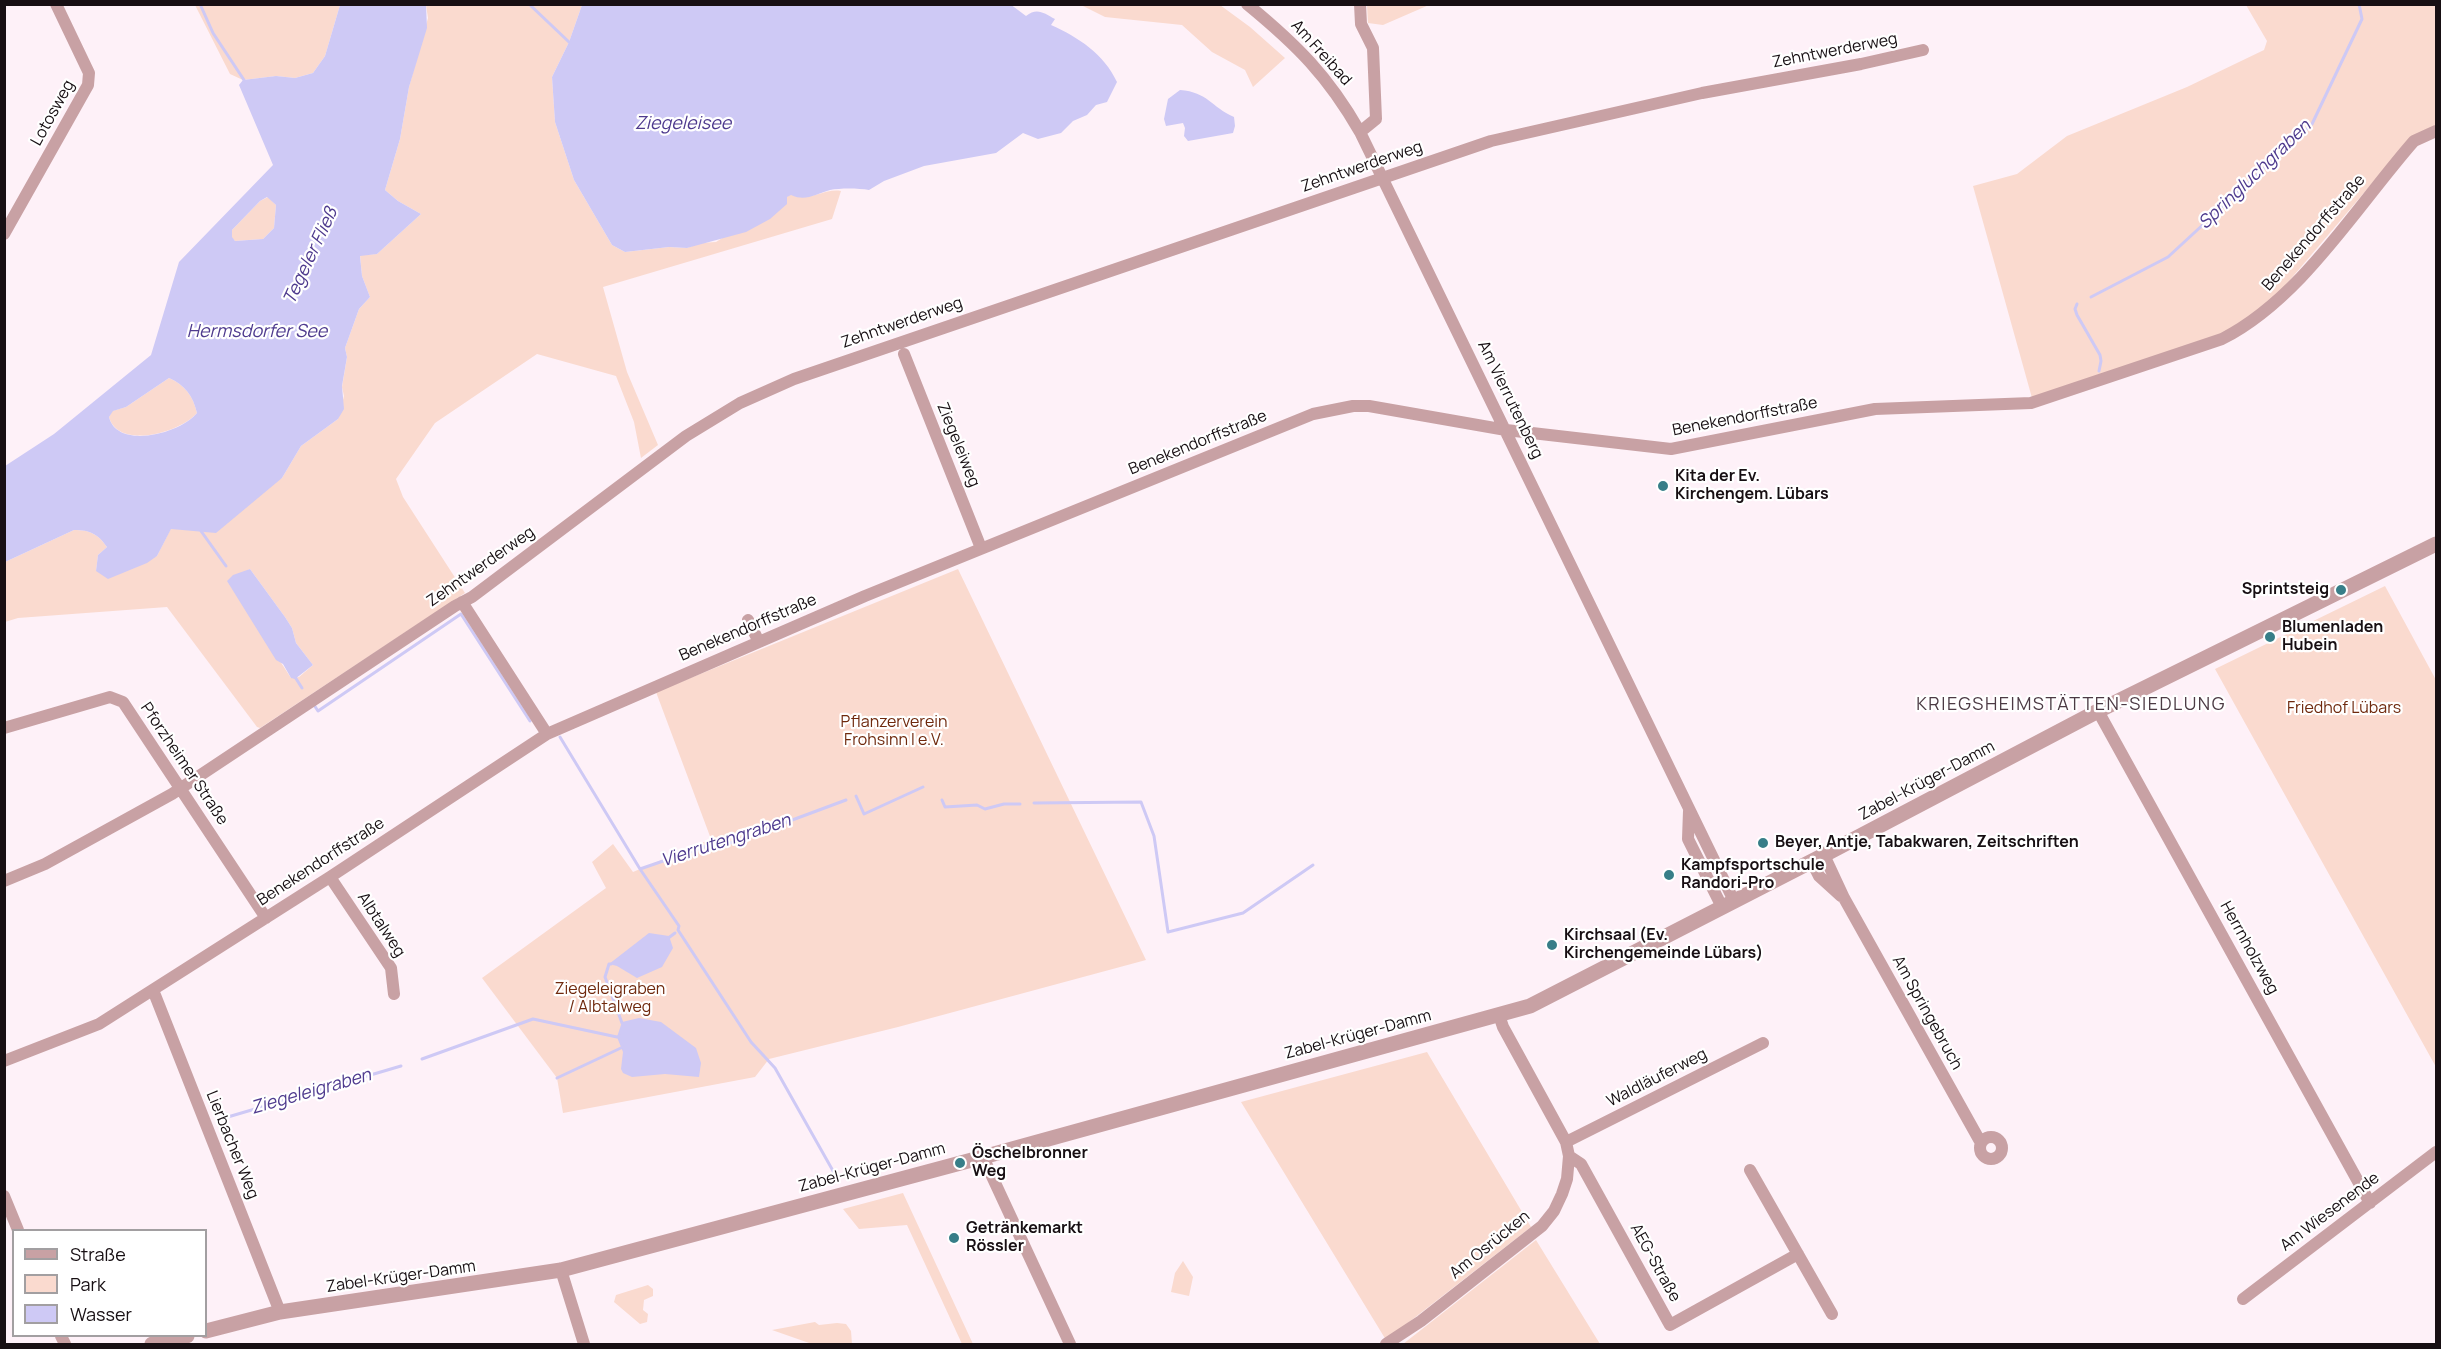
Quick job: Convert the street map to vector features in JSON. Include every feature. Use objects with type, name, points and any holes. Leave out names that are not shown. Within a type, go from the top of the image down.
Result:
[{"type":"street","name":"Lotosweg","points":[[4,234],[88,86],[89,73],[56,4]]},
{"type":"street","name":"Am Freibad","points":[[1247,4],[1299,49],[1317,69],[1335,90],[1360,132]]},
{"type":"street","points":[[1360,4],[1361,24],[1373,48],[1376,119],[1360,132]]},
{"type":"street","name":"Zehntwerderweg","points":[[4,881],[45,864],[181,788],[462,602],[686,436],[740,403],[772,388],[850,358],[1140,262],[1381,177],[1491,141],[1702,93],[1861,64],[1923,50]]},
{"type":"street","name":"Benekendorffstraße","points":[[4,1061],[99,1024],[330,877],[547,734],[981,548],[1313,414],[1353,406],[1369,406],[1506,430],[1671,449],[1875,409],[2031,403],[2222,339],[2248,325],[2281,298],[2309,268],[2414,141],[2436,131]]},
{"type":"street","name":"Am Vierrutenberg","points":[[1360,132],[1689,808],[1688,839],[1728,904]]},
{"type":"street","name":"Ziegeleiweg","points":[[904,354],[981,548]]},
{"type":"street","name":"Zabel-Krüger-Damm","points":[[207,1331],[280,1312],[561,1270],[983,1157],[1530,1006],[2098,711],[2436,544]]},
{"type":"street","points":[[462,602],[547,734]]},
{"type":"street","points":[[748,620],[759,642]]},
{"type":"street","name":"Pforzheimer Straße","points":[[4,728],[110,697],[123,702],[266,918]]},
{"type":"street","name":"Herrnholzweg","points":[[2098,711],[2370,1203]]},
{"type":"street","name":"Am Springebruch","points":[[1818,858],[1820,876],[1844,898],[1981,1143]]},
{"type":"street","name":"Albtalweg","points":[[330,877],[390,968],[394,994]]},
{"type":"street","name":"Lierbacher Weg","points":[[153,990],[280,1312]]},
{"type":"street","name":"Am Osrücken","points":[[1386,1344],[1498,1263],[1542,1226],[1554,1211],[1562,1194],[1569,1156],[1566,1142],[1503,1027],[1499,1015]]},
{"type":"street","name":"Waldläuferweg","points":[[1566,1142],[1763,1043]]},
{"type":"street","name":"Am Wiesenende","points":[[2242,1299],[2436,1152]]},
{"type":"street","name":"AEG-Straße","points":[[1569,1156],[1581,1164],[1670,1325],[1798,1254]]},
{"type":"street","points":[[983,1157],[1070,1344]]},
{"type":"street","points":[[1750,1170],[1833,1314]]},
{"type":"street","points":[[4,1196],[18,1229]]},
{"type":"street","points":[[561,1270],[584,1344]]},
{"type":"street","points":[[152,1344],[179,1337]]},
{"type":"green space","points":[[1367,4],[1429,5],[1383,25],[1368,23]]},
{"type":"green space","points":[[195,5],[340,5],[325,56],[313,73],[295,78],[276,76],[243,80],[230,74]]},
{"type":"green space","points":[[426,5],[582,5],[569,42],[552,77],[555,122],[574,180],[612,245],[625,252],[669,247],[687,248],[700,243],[716,242],[791,194],[804,197],[828,191],[841,191],[832,219],[603,287],[627,372],[658,445],[641,458],[634,422],[616,376],[537,354],[435,423],[396,479],[403,497],[465,593],[260,728],[167,607],[18,618],[5,622],[5,562],[74,530],[93,534],[107,547],[98,555],[96,571],[157,556],[171,528],[282,478],[301,446],[338,419],[344,396],[342,387],[347,357],[345,348],[359,309],[370,297],[362,276],[360,255],[377,254],[421,214],[398,201],[385,190],[400,139],[409,87],[428,18]],"holes":[[[250,569],[292,628],[296,643],[313,665],[299,677],[291,678],[228,581]]]},
{"type":"green space","points":[[1081,5],[1220,5],[1250,27],[1285,58],[1253,87],[1245,70],[1212,52],[1182,25],[1105,17]]},
{"type":"green space","points":[[2246,5],[2436,5],[2436,127],[2408,141],[2278,294],[2248,321],[2220,335],[2032,398],[1973,186],[2017,174],[2067,136],[2187,87],[2264,50],[2267,41]]},
{"type":"green space","points":[[268,197],[276,205],[274,228],[263,239],[235,241],[231,237],[232,230],[260,201]]},
{"type":"green space","points":[[169,378],[188,392],[197,413],[177,427],[150,435],[136,436],[124,433],[115,427],[109,417],[112,411],[126,407]]},
{"type":"green space","name":"Pflanzerverein Frohsinn I e.V.","points":[[958,569],[1146,960],[898,1027],[769,1059],[755,1077],[563,1113],[557,1078],[482,978],[606,888],[592,862],[613,844],[633,872],[711,839],[656,692]]},
{"type":"green space","name":"Friedhof Lübars","points":[[2385,586],[2436,680],[2436,1067],[2215,669]]},
{"type":"green space","points":[[1427,1052],[1531,1227],[1386,1340],[1241,1102]]},
{"type":"green space","points":[[903,1193],[973,1344],[962,1344],[907,1225],[859,1229],[843,1209]]},
{"type":"green space","points":[[1536,1240],[1600,1344],[1403,1344]]},
{"type":"green space","points":[[1183,1261],[1193,1277],[1189,1296],[1171,1292],[1175,1273]]},
{"type":"green space","points":[[648,1285],[653,1289],[653,1296],[644,1300],[643,1310],[648,1314],[647,1322],[640,1324],[614,1302],[616,1295]]},
{"type":"green space","points":[[815,1322],[819,1325],[846,1324],[851,1331],[852,1344],[812,1344],[772,1330]]},
{"type":"water","name":"Ziegeleisee","points":[[1010,4],[1026,16],[1037,11],[1055,19],[1051,25],[1071,35],[1098,55],[1117,82],[1107,102],[1096,105],[1087,115],[1073,121],[1061,133],[1038,139],[1023,133],[996,153],[924,166],[884,181],[869,190],[834,189],[806,198],[791,195],[787,197],[787,204],[770,219],[746,232],[687,248],[669,247],[625,252],[612,245],[574,180],[555,122],[552,77],[569,42],[582,5]]},
{"type":"water","name":"Hermsdorfer See","points":[[340,5],[426,5],[427,28],[409,87],[400,139],[385,190],[398,201],[421,214],[377,254],[360,256],[362,276],[370,297],[359,309],[345,348],[347,357],[342,386],[344,409],[338,419],[301,446],[282,478],[216,533],[171,529],[157,556],[147,563],[108,579],[96,571],[98,555],[107,547],[93,534],[74,530],[5,562],[5,466],[54,434],[151,355],[179,262],[273,165],[239,85],[243,80],[276,76],[295,78],[313,73],[325,56]],"holes":[[[267,197],[276,205],[274,228],[263,239],[235,241],[232,237],[232,230],[260,201]],[[169,378],[184,388],[193,401],[197,413],[189,421],[164,432],[150,435],[136,436],[114,427],[109,417],[113,411],[126,407]]]},
{"type":"water","points":[[1180,90],[1203,97],[1234,117],[1233,133],[1188,141],[1184,136],[1183,123],[1166,126],[1164,119],[1168,99]]},
{"type":"water","points":[[250,569],[285,617],[292,628],[296,643],[313,665],[295,679],[291,678],[283,664],[276,660],[227,581],[233,575]]},
{"type":"water","points":[[649,933],[669,936],[673,948],[662,967],[637,978],[609,964]]},
{"type":"water","points":[[639,1018],[661,1022],[696,1048],[701,1063],[699,1077],[665,1074],[632,1077],[623,1073],[621,1069],[623,1052],[617,1037],[622,1022]]},
{"type":"waterway","points":[[200,4],[213,33],[244,80]]},
{"type":"waterway","points":[[529,4],[569,42]]},
{"type":"waterway","name":"Springluchgraben","points":[[2091,297],[2168,257],[2312,124],[2362,19],[2359,4]]},
{"type":"waterway","name":"Springluchgraben","points":[[2077,304],[2075,309],[2077,315],[2100,355],[2099,371]]},
{"type":"waterway","points":[[201,531],[226,566]]},
{"type":"waterway","points":[[314,705],[318,711],[461,614],[530,721]]},
{"type":"waterway","points":[[295,677],[302,688]]},
{"type":"waterway","points":[[560,737],[640,869],[679,926],[678,930],[751,1042],[775,1068],[837,1178]]},
{"type":"waterway","name":"Vierrutengraben","points":[[856,796],[864,814],[923,787]]},
{"type":"waterway","name":"Vierrutengraben","points":[[640,869],[724,840],[725,845],[846,800]]},
{"type":"waterway","name":"Vierrutengraben","points":[[942,800],[945,807],[977,805],[985,809],[1004,804],[1020,804]]},
{"type":"waterway","name":"Vierrutengraben","points":[[1034,803],[1141,802],[1154,836],[1168,932],[1243,913],[1313,865]]},
{"type":"waterway","points":[[667,939],[675,933]]},
{"type":"waterway","points":[[611,964],[609,964],[605,977],[622,1023]]},
{"type":"waterway","name":"Ziegeleigraben","points":[[422,1059],[533,1019],[621,1036]]},
{"type":"waterway","points":[[557,1078],[623,1047]]},
{"type":"waterway","name":"Ziegeleigraben","points":[[221,1119],[401,1066]]},
{"type":"place","name":"Kita der Ev. Kirchengem. Lübars","points":[[1663,486]]},
{"type":"place","name":"Sprintsteig","points":[[2341,590]]},
{"type":"place","name":"Blumenladen Hubein","points":[[2270,637]]},
{"type":"place","name":"Beyer, Antje, Tabakwaren, Zeitschriften","points":[[1763,843]]},
{"type":"place","name":"Kampfsportschule Randori-Pro","points":[[1669,875]]},
{"type":"place","name":"Kirchsaal (Ev. Kirchengemeinde Lübars)","points":[[1552,945]]},
{"type":"place","name":"Öschelbronner Weg","points":[[960,1163]]},
{"type":"place","name":"Getränkemarkt Rössler","points":[[954,1238]]},
{"type":"district","name":"KRIEGSHEIMSTÄTTEN-SIEDLUNG","points":[[2071,705]]},
{"type":"water label","name":"Tegeler Fließ","points":[[311,256]]},
{"type":"park label","name":"Ziegeleigraben / Albtalweg","points":[[610,999]]}]
